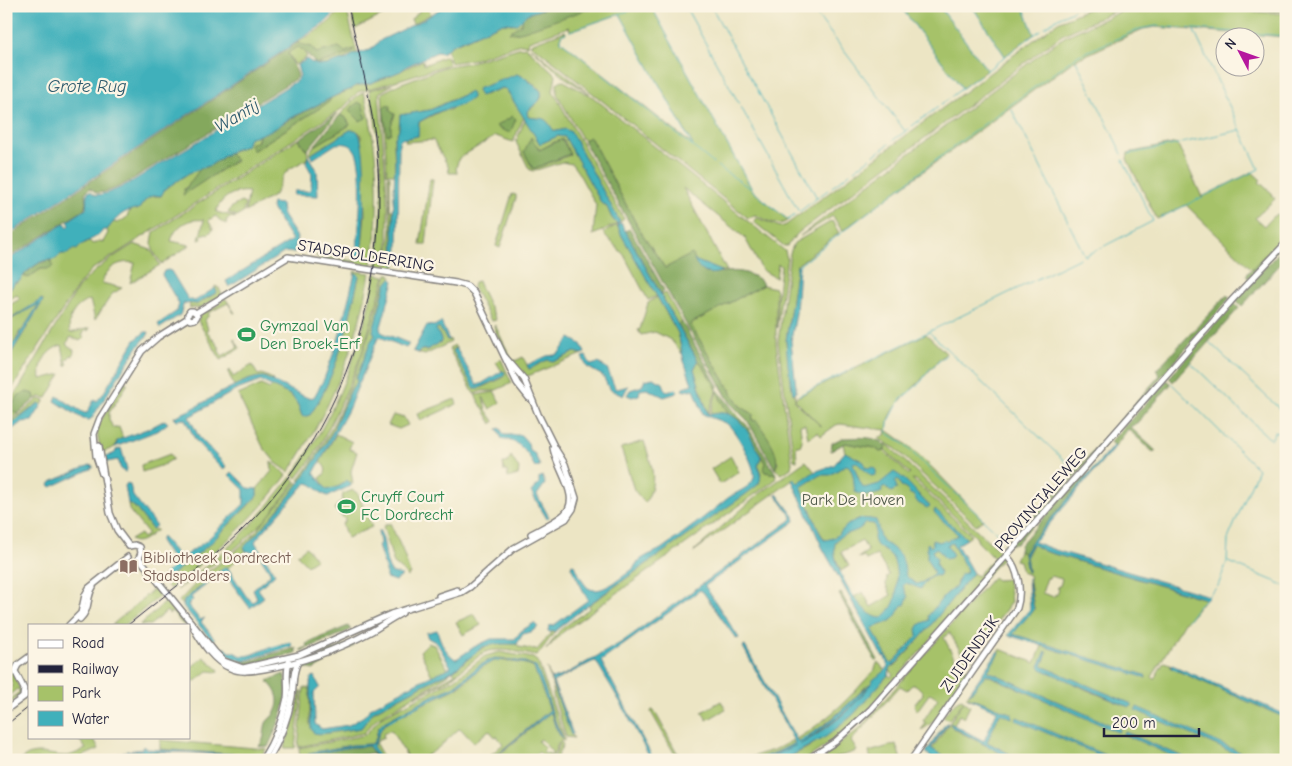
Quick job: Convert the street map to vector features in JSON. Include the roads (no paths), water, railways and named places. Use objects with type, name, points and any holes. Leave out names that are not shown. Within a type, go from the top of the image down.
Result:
[{"type":"street","name":"PROVINCIALEWEG","points":[[806,760],[835,742],[864,716],[1233,299],[1286,243]]},
{"type":"street","name":"STADSPOLDERRING","points":[[129,546],[116,530],[110,513],[96,452],[94,434],[100,418],[142,351],[158,337],[188,318],[190,311],[196,313],[283,259],[291,257],[466,286],[474,293],[505,357],[524,379],[552,442],[554,458],[572,498],[569,508],[564,515],[514,544],[467,586],[421,605],[391,614],[299,655],[243,668],[233,665],[220,656],[138,558]]},
{"type":"street","points":[[129,546],[139,546],[141,552],[138,558],[134,560],[128,557],[126,551],[129,546]]},
{"type":"street","name":"ZUIDENDIJK","points":[[911,760],[1017,608],[1019,597],[1016,571],[1007,556]]},
{"type":"street","points":[[72,624],[81,613],[87,590],[128,557]]},
{"type":"street","name":"STADSPOLDERRING","points":[[191,623],[208,651],[228,668],[244,671],[275,667],[314,656],[363,636],[406,610]]},
{"type":"street","points":[[262,760],[275,735],[285,707],[289,663],[299,655]]},
{"type":"street","points":[[23,697],[24,688],[15,671],[18,665],[28,658]]},
{"type":"street","points":[[268,760],[282,732],[290,710],[293,692],[293,673],[289,663],[283,658]]},
{"type":"street","points":[[293,673],[298,662]]},
{"type":"street","points":[[275,667],[282,668],[287,675]]},
{"type":"street","points":[[6,710],[28,694]]},
{"type":"water","name":"Grote Rug","points":[[6,6],[336,6],[333,15],[325,23],[6,236]]},
{"type":"water","points":[[444,6],[551,6],[527,14],[517,24],[503,23],[452,45],[442,53],[437,52],[407,66],[401,71],[371,83],[355,86],[287,120],[276,128],[249,138],[246,146],[233,150],[211,165],[189,173],[165,189],[161,196],[157,195],[148,198],[139,209],[133,209],[124,213],[107,230],[103,230],[77,250],[73,249],[53,260],[45,260],[39,263],[28,271],[19,282],[15,282],[12,287],[6,290],[6,261],[65,223],[68,227],[70,225],[68,221],[86,209],[87,193],[90,191],[96,195],[104,194],[137,179],[296,81],[300,76],[297,65],[307,59],[317,65],[327,65],[348,59],[352,55],[370,50],[381,40],[425,19]]},
{"type":"water","points":[[517,74],[524,77],[541,91],[539,101],[527,112],[528,117],[545,120],[553,130],[565,129],[571,132],[620,222],[617,224],[606,205],[602,204],[565,137],[558,136],[540,144],[506,89],[502,88],[480,96],[477,91],[477,89]]},
{"type":"water","points":[[470,92],[472,98],[464,103],[436,113],[419,122],[418,136],[399,141],[398,248],[394,265],[392,261],[394,251],[394,140],[399,129],[400,115],[430,110]]},
{"type":"water","points":[[350,130],[356,130],[363,152],[363,231],[361,258],[359,260],[356,259],[360,185],[358,157],[354,149],[346,144],[336,144],[313,159],[310,155]]},
{"type":"water","points":[[308,156],[317,171],[318,196],[293,195],[294,191],[309,191],[311,188],[312,174],[306,163]]},
{"type":"water","points":[[272,203],[281,204],[282,214],[297,237],[294,253],[285,252],[229,287],[226,281],[292,240],[271,207]]},
{"type":"water","points":[[621,223],[698,361],[694,369],[708,414],[724,413],[731,415],[742,424],[761,457],[758,466],[760,480],[746,494],[585,607],[555,631],[550,632],[548,631],[549,626],[554,625],[588,600],[571,567],[572,564],[575,565],[586,586],[597,590],[604,588],[634,568],[641,559],[661,549],[728,498],[747,487],[754,478],[749,458],[731,427],[703,414],[694,389],[682,390],[684,387],[692,384],[684,361],[678,333],[622,236],[617,225]]},
{"type":"water","points":[[694,260],[722,271],[713,274],[705,272],[699,268]]},
{"type":"water","points":[[797,265],[799,266],[796,313],[791,341],[796,387],[796,392],[793,394],[786,341]]},
{"type":"water","points":[[164,271],[171,271],[188,299],[195,301],[215,288],[217,292],[197,304],[184,303],[180,315],[160,328],[158,324],[177,311],[179,304],[162,275]]},
{"type":"water","points":[[355,273],[359,276],[341,348],[328,383],[310,415],[303,417],[292,396],[261,381],[234,391],[189,417],[199,437],[226,466],[225,469],[222,469],[196,441],[185,419],[176,420],[174,417],[238,384],[256,378],[264,377],[308,398],[314,397],[324,379],[338,341]]},
{"type":"water","points":[[391,278],[394,281],[380,330],[408,343],[408,346],[406,348],[380,337],[378,338],[348,410],[314,473],[327,490],[340,486],[346,480],[351,483],[351,486],[328,496],[309,483],[306,483],[256,540],[255,542],[275,574],[258,589],[264,597],[250,608],[224,573],[221,573],[191,597],[193,600],[188,605],[200,620],[205,618],[201,622],[215,639],[212,641],[183,606],[184,600],[225,567],[228,568],[246,596],[253,602],[257,598],[253,589],[270,575],[270,572],[258,553],[246,551],[244,547],[294,491],[335,428],[352,388],[357,382],[356,379],[375,335],[373,331],[386,284]]},
{"type":"water","points":[[42,299],[43,301],[6,362],[7,349],[20,335],[19,333],[39,304],[6,322]]},
{"type":"water","points":[[441,322],[449,340],[447,340],[439,327],[436,329],[441,342],[418,353],[413,351],[427,325],[434,326]]},
{"type":"water","points":[[145,332],[149,332],[148,335],[137,348],[92,418],[89,420],[83,419],[55,401],[57,396],[87,413],[94,400],[97,401],[103,394],[135,340]]},
{"type":"water","points":[[570,338],[581,344],[585,353],[575,352],[555,361],[547,360],[529,369],[527,365],[559,353]]},
{"type":"water","points":[[456,348],[477,385],[502,371],[505,372],[504,376],[480,388],[474,388],[453,351]]},
{"type":"water","points":[[586,356],[591,365],[598,363],[607,368],[615,388],[628,386],[623,396],[609,389],[603,376],[587,367],[582,357]]},
{"type":"water","points":[[653,378],[663,383],[666,391],[676,389],[677,393],[664,397],[647,389],[640,390],[639,395],[632,397],[627,395],[630,390],[642,386],[645,380]]},
{"type":"water","points":[[39,403],[42,405],[32,421],[22,422],[6,434],[6,429]]},
{"type":"water","points":[[165,420],[168,423],[159,430],[115,447],[118,440]]},
{"type":"water","points":[[500,428],[504,435],[521,435],[528,443],[529,450],[535,454],[540,466],[535,467],[519,445],[502,439],[497,429]]},
{"type":"water","points":[[1114,445],[1115,447],[1034,542],[1209,596],[1206,599],[1044,551],[1032,544],[1026,554],[1027,572],[1024,554],[1032,541]]},
{"type":"water","points":[[121,448],[127,469],[126,472],[121,470],[118,460],[107,462],[106,457]]},
{"type":"water","points":[[845,452],[864,462],[865,467],[873,467],[876,470],[876,475],[871,476],[856,462],[853,463],[864,488],[879,484],[894,472],[904,479],[930,506],[927,508],[918,503],[906,488],[901,486],[898,479],[895,481],[897,489],[891,492],[885,487],[882,488],[882,492],[872,495],[855,492],[852,473],[849,466],[846,465],[830,475],[820,475],[801,487],[824,540],[831,539],[857,520],[876,520],[882,540],[900,556],[906,576],[916,584],[923,582],[934,573],[927,559],[927,544],[931,547],[933,545],[932,540],[939,542],[945,540],[947,542],[958,535],[934,512],[935,509],[967,539],[957,545],[973,573],[922,636],[891,667],[888,675],[853,715],[827,736],[784,760],[766,760],[796,745],[762,760],[754,760],[795,743],[743,647],[745,646],[798,742],[829,722],[888,667],[885,657],[882,656],[822,547],[792,480],[794,479],[798,483],[814,472],[834,465]],"holes":[[[865,523],[874,524],[875,542],[894,561],[897,580],[895,599],[890,609],[882,618],[874,616],[865,610],[849,589],[837,564],[835,553],[837,540],[844,535],[858,530]],[[952,543],[967,570],[966,573],[961,574],[956,586],[944,596],[928,616],[929,620],[920,624],[917,629],[918,635],[892,664],[890,663],[872,628],[889,622],[895,617],[902,605],[905,605],[908,597],[903,586],[906,583],[921,589],[928,579],[933,576],[939,576],[940,572],[936,564],[937,559],[932,551],[937,548],[945,559],[951,558],[953,555],[947,545]],[[871,683],[857,701],[842,715],[826,728],[799,745],[836,719],[856,701]]]},
{"type":"water","points":[[90,465],[93,468],[51,487],[49,485],[51,482]]},
{"type":"water","points":[[232,472],[248,488],[257,489],[257,496],[211,543],[169,577],[165,577],[165,574],[175,564],[160,541],[162,537],[177,554],[183,557],[206,541],[244,504],[244,490],[229,475]]},
{"type":"water","points":[[542,476],[545,484],[537,495],[549,517],[547,519],[531,492]]},
{"type":"water","points":[[127,483],[130,485],[133,496],[156,526],[152,529],[135,507],[128,503],[125,486]]},
{"type":"water","points":[[777,494],[794,516],[795,521],[705,586],[739,638],[737,639],[734,636],[700,590],[601,661],[654,760],[651,760],[596,661],[553,682],[573,734],[571,735],[550,677],[552,679],[564,675],[622,642],[791,520],[792,517]]},
{"type":"water","points":[[379,530],[391,572],[401,575],[395,581],[386,578],[386,570],[378,546],[380,543]]},
{"type":"water","points":[[1028,578],[1034,609],[1013,634],[1145,675],[1146,678],[1008,635],[1030,609]]},
{"type":"water","points":[[534,623],[538,627],[531,632],[523,634],[517,644],[493,644],[483,647],[454,670],[374,711],[361,728],[321,734],[314,733],[311,729],[310,685],[311,678],[314,676],[320,687],[314,693],[315,724],[322,729],[349,725],[364,716],[372,707],[418,682],[451,667],[437,643],[428,638],[426,633],[437,630],[443,646],[455,659],[491,639],[515,639],[521,631]]},
{"type":"water","points":[[291,642],[292,646],[244,661],[232,658],[222,651],[225,647],[230,652],[247,656]]},
{"type":"water","points":[[998,651],[999,653],[988,671],[1120,729],[1120,731],[1115,731],[986,674],[970,694]]},
{"type":"water","points":[[1046,651],[1042,666],[1132,704],[1132,706],[1129,707],[1041,669],[1039,666]]},
{"type":"water","points":[[495,658],[525,662],[536,667],[562,739],[555,726],[551,712],[492,759],[550,710],[534,668],[527,664],[503,660],[494,661],[482,667],[454,689],[384,725],[373,746],[380,760],[378,760],[369,746],[351,747],[308,755],[309,753],[352,745],[372,744],[376,738],[378,728],[384,722],[453,687],[480,665]]},
{"type":"water","points":[[1172,665],[1286,715],[1286,718],[1171,668]]},
{"type":"water","points":[[968,698],[978,700],[1012,714],[1012,718],[1000,713],[987,742],[1021,760],[1014,760],[952,727],[950,723],[984,741],[997,711]]},
{"type":"water","points":[[1137,707],[1258,760],[1250,760],[1135,710]]},
{"type":"water","points":[[1017,717],[1107,756],[1106,758],[1016,720]]},
{"type":"water","points":[[946,723],[948,723],[931,748],[949,760],[933,760],[926,752]]},
{"type":"water","points":[[1125,732],[1190,760],[1182,760],[1123,734]]},
{"type":"water","points":[[143,746],[147,749],[245,755],[247,760],[244,757],[195,753],[134,751],[102,760],[127,751],[142,749]]},
{"type":"waterway","points":[[570,31],[642,6]]},
{"type":"waterway","points":[[651,6],[753,191],[788,220],[795,215]]},
{"type":"waterway","points":[[685,6],[799,212],[817,198]]},
{"type":"waterway","points":[[711,6],[817,198],[828,190]]},
{"type":"waterway","points":[[810,6],[905,131]]},
{"type":"waterway","points":[[900,6],[962,88]]},
{"type":"waterway","points":[[939,6],[987,70]]},
{"type":"waterway","points":[[972,6],[1005,56]]},
{"type":"waterway","points":[[1023,6],[1034,34]]},
{"type":"waterway","points":[[1079,8],[1083,6]]},
{"type":"waterway","points":[[1045,27],[1074,10]]},
{"type":"waterway","points":[[620,14],[693,146]]},
{"type":"waterway","points":[[798,266],[957,144],[1077,56],[1139,29],[1156,26],[1286,36]]},
{"type":"waterway","points":[[1021,44],[1041,30]]},
{"type":"waterway","points":[[1160,218],[1259,169],[1194,31]]},
{"type":"waterway","points":[[566,33],[561,35],[561,41],[713,163]]},
{"type":"waterway","points":[[985,72],[1017,47]]},
{"type":"waterway","points":[[1076,60],[1122,154]]},
{"type":"waterway","points":[[952,96],[980,75]]},
{"type":"waterway","points":[[941,104],[949,99]]},
{"type":"waterway","points":[[912,126],[938,107]]},
{"type":"waterway","points":[[1012,110],[1085,256],[1153,221],[1123,160]]},
{"type":"waterway","points":[[893,140],[909,129]]},
{"type":"waterway","points":[[1182,143],[1240,130]]},
{"type":"waterway","points":[[874,155],[889,144]]},
{"type":"waterway","points":[[1129,154],[1179,144]]},
{"type":"waterway","points":[[854,170],[870,158]]},
{"type":"waterway","points":[[717,166],[751,189]]},
{"type":"waterway","points":[[832,187],[850,173]]},
{"type":"waterway","points":[[799,395],[1080,258]]},
{"type":"waterway","points":[[930,333],[1070,466]]},
{"type":"waterway","points":[[1210,343],[1284,413],[1286,407]]},
{"type":"waterway","points":[[946,355],[928,371],[921,382],[900,400],[888,423],[887,433],[900,441],[1006,541]]},
{"type":"waterway","points":[[1190,362],[1271,440],[1275,432],[1286,436]]},
{"type":"waterway","points":[[1172,384],[1258,469],[1228,539],[1227,562],[1218,586],[1197,607],[1188,620]]},
{"type":"waterway","points":[[1228,562],[1286,586]]},
{"type":"railway","points":[[129,624],[225,546],[255,517],[287,479],[314,438],[336,395],[354,349],[367,302],[376,253],[379,204],[375,136],[365,80],[348,6]]},
{"type":"railway","points":[[6,725],[28,708]]},
{"type":"place","name":"Gymzaal Van Den Broek-Erf","points":[[246,335]]},
{"type":"place","name":"Cruyff Court FC Dordrecht","points":[[347,506]]},
{"type":"place","name":"Bibliotheek Dordrecht Stadspolders","points":[[129,567]]},
{"type":"water label","name":"Wantij","points":[[237,116]]},
{"type":"park label","name":"Park De Hoven","points":[[853,500]]}]
